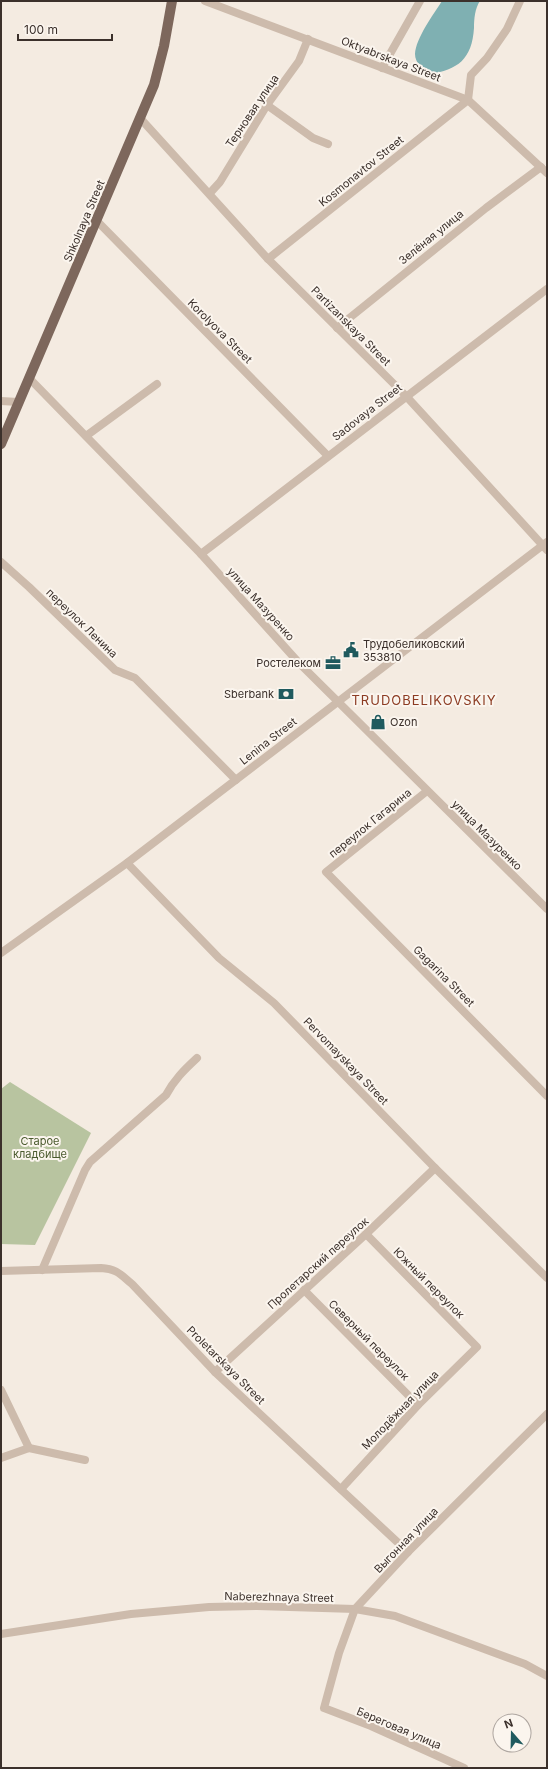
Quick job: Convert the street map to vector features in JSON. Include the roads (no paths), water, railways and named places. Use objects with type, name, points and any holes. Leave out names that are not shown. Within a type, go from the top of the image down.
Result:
[{"type":"main road","name":"Shkolnaya Street","points":[[1,444],[97,222],[154,85],[164,46],[172,1]]},
{"type":"street","name":"Oktyabrskaya Street","points":[[205,1],[468,100],[544,170]]},
{"type":"street","points":[[382,68],[420,1]]},
{"type":"street","points":[[468,100],[471,75],[487,58],[507,29],[520,1]]},
{"type":"street","name":"Терновая улица","points":[[210,193],[220,182],[267,106],[299,61],[308,39]]},
{"type":"street","name":"Kosmonavtov Street","points":[[268,259],[468,100]]},
{"type":"street","points":[[267,106],[313,138],[328,144]]},
{"type":"street","name":"Partizanskaya Street","points":[[140,118],[210,193],[268,259],[406,396],[545,546]]},
{"type":"street","name":"Зелёная улица","points":[[337,328],[480,213],[544,170]]},
{"type":"street","name":"Korolyova Street","points":[[97,222],[328,456]]},
{"type":"street","name":"Sadovaya Street","points":[[200,554],[547,289]]},
{"type":"street","name":"улица Мазуренко","points":[[29,378],[200,554],[299,663],[427,791],[546,905]]},
{"type":"street","points":[[86,436],[157,384]]},
{"type":"street","points":[[1,401],[18,402]]},
{"type":"street","name":"Lenina Street","points":[[1,953],[126,863],[338,701],[545,546]]},
{"type":"street","name":"переулок Ленина","points":[[1,562],[115,670],[135,678],[236,780]]},
{"type":"street","name":"переулок Гагарина","points":[[326,872],[427,791]]},
{"type":"street","name":"Pervomayskaya Street","points":[[126,863],[219,958],[274,1003],[435,1168],[547,1278]]},
{"type":"street","name":"Gagarina Street","points":[[326,872],[547,1096]]},
{"type":"street","points":[[42,1270],[85,1170],[90,1162],[166,1095],[181,1072],[197,1058]]},
{"type":"street","name":"Пролетарский переулок","points":[[215,1372],[366,1234],[435,1168]]},
{"type":"street","name":"Южный переулок","points":[[366,1234],[478,1347]]},
{"type":"street","name":"Proletarskaya Street","points":[[1,1271],[112,1269],[132,1284],[215,1372],[408,1552]]},
{"type":"street","name":"Северный переулок","points":[[304,1290],[418,1405]]},
{"type":"street","name":"Молодёжная улица","points":[[341,1489],[418,1405],[478,1347]]},
{"type":"street","points":[[1,1390],[29,1448]]},
{"type":"street","name":"Выгонная улица","points":[[324,1708],[339,1653],[355,1609],[408,1552],[547,1414]]},
{"type":"street","points":[[1,1458],[29,1448],[86,1460]]},
{"type":"street","name":"Naberezhnaya Street","points":[[1,1634],[131,1614],[210,1607],[257,1606],[355,1609],[395,1616],[525,1664],[547,1676]]},
{"type":"street","name":"Береговая улица","points":[[324,1708],[371,1726],[464,1768]]},
{"type":"water","points":[[442,1],[480,1],[475,14],[473,39],[467,55],[455,66],[429,74],[416,60],[416,48],[418,41]]},
{"type":"place","name":"Трудобеликовский 353810","points":[[351,650]]},
{"type":"place","name":"Ростелеком","points":[[333,663]]},
{"type":"place","name":"Sberbank","points":[[286,694]]},
{"type":"place","name":"Ozon","points":[[378,722]]},
{"type":"district","name":"TRUDOBELIKOVSKIY","points":[[424,700]]},
{"type":"park label","name":"Старое кладбище","points":[[40,1147]]}]
